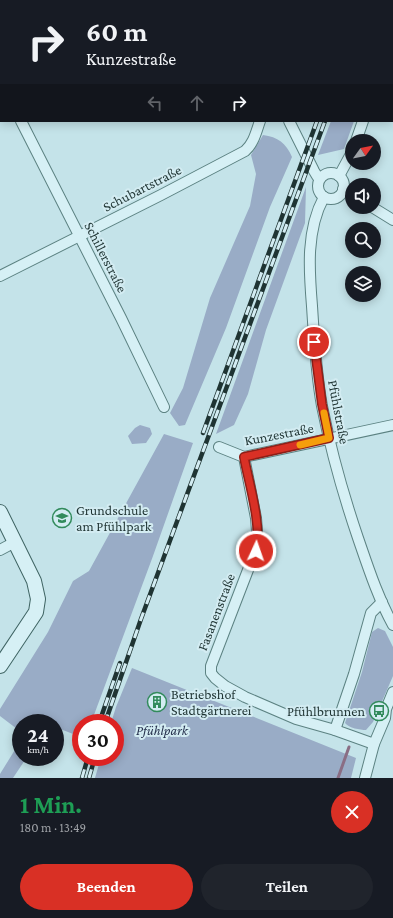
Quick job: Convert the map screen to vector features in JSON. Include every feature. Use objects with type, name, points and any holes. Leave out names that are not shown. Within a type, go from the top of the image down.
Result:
[{"type":"street","name":"Schillerstraße","points":[[22,122],[121,318],[164,407]]},
{"type":"street","name":"Schubartstraße","points":[[0,276],[245,151],[253,140],[260,122]]},
{"type":"street","points":[[290,122],[314,171],[320,178]]},
{"type":"street","points":[[359,134],[364,122]]},
{"type":"street","points":[[339,176],[345,165]]},
{"type":"street","points":[[327,173],[339,176],[343,182],[343,189],[341,193],[335,198],[324,196],[319,190],[318,182],[320,178],[327,173]]},
{"type":"street","name":"Pfühlstraße","points":[[324,196],[314,220],[310,276],[317,371],[322,404],[329,438],[348,508],[382,602],[393,625]]},
{"type":"street","points":[[381,213],[393,220]]},
{"type":"street","name":"Kunzestraße","points":[[219,447],[244,457],[393,425]]},
{"type":"street","name":"Fasanenstraße","points":[[244,457],[256,518],[258,544],[236,597],[211,666],[211,673],[225,686],[290,717],[335,730],[374,744]]},
{"type":"street","points":[[0,512],[38,592],[36,612],[0,666]]},
{"type":"street","points":[[0,550],[15,542]]},
{"type":"street","points":[[335,730],[354,674],[371,614],[382,602]]},
{"type":"street","points":[[389,721],[386,709],[393,692]]},
{"type":"street","points":[[365,778],[374,744],[389,721],[393,710]]},
{"type":"green space","points":[[331,122],[354,122],[349,134],[345,134],[344,149],[318,155]]},
{"type":"green space","points":[[263,135],[273,137],[284,144],[292,157],[270,207],[226,328],[185,425],[179,426],[170,413],[183,388],[210,298],[250,206],[256,174],[251,155]]},
{"type":"green space","points":[[306,187],[305,223],[266,330],[248,394],[234,425],[216,434]]},
{"type":"green space","points":[[140,425],[150,428],[152,434],[146,443],[132,444],[128,436]]},
{"type":"green space","points":[[164,434],[193,443],[94,714],[72,714],[72,734],[64,730],[64,714],[12,714],[12,725],[0,716],[0,709],[48,632],[73,581],[89,571]]},
{"type":"green space","points":[[378,628],[385,631],[393,647],[393,676],[373,722],[366,730],[358,729],[345,723],[362,672],[372,632]]},
{"type":"green space","name":"Pfühlpark","points":[[132,668],[356,758],[351,778],[95,778],[98,766],[124,766],[124,714],[114,714]]},
{"type":"green space","points":[[12,755],[12,766],[21,766],[13,778],[0,778],[0,774]]},
{"type":"waterway","points":[[338,778],[349,747]]},
{"type":"railway","points":[[203,433],[317,122]]},
{"type":"railway","points":[[108,714],[141,619],[325,122]]},
{"type":"railway","points":[[102,714],[120,663]]},
{"type":"railway","points":[[82,778],[85,766]]},
{"type":"railway","points":[[89,778],[92,766]]},
{"type":"slow traffic","points":[[300,445],[329,438],[324,413]]},
{"type":"place","name":"Grundschule am Pfühlpark","points":[[62,518]]},
{"type":"place","name":"Betriebshof Stadtgärtnerei","points":[[157,702]]},
{"type":"place","name":"Pfühlbrunnen","points":[[379,711]]},
{"type":"route","points":[[256,551],[258,544],[256,518],[244,457],[329,438],[322,404],[314,342]]}]
